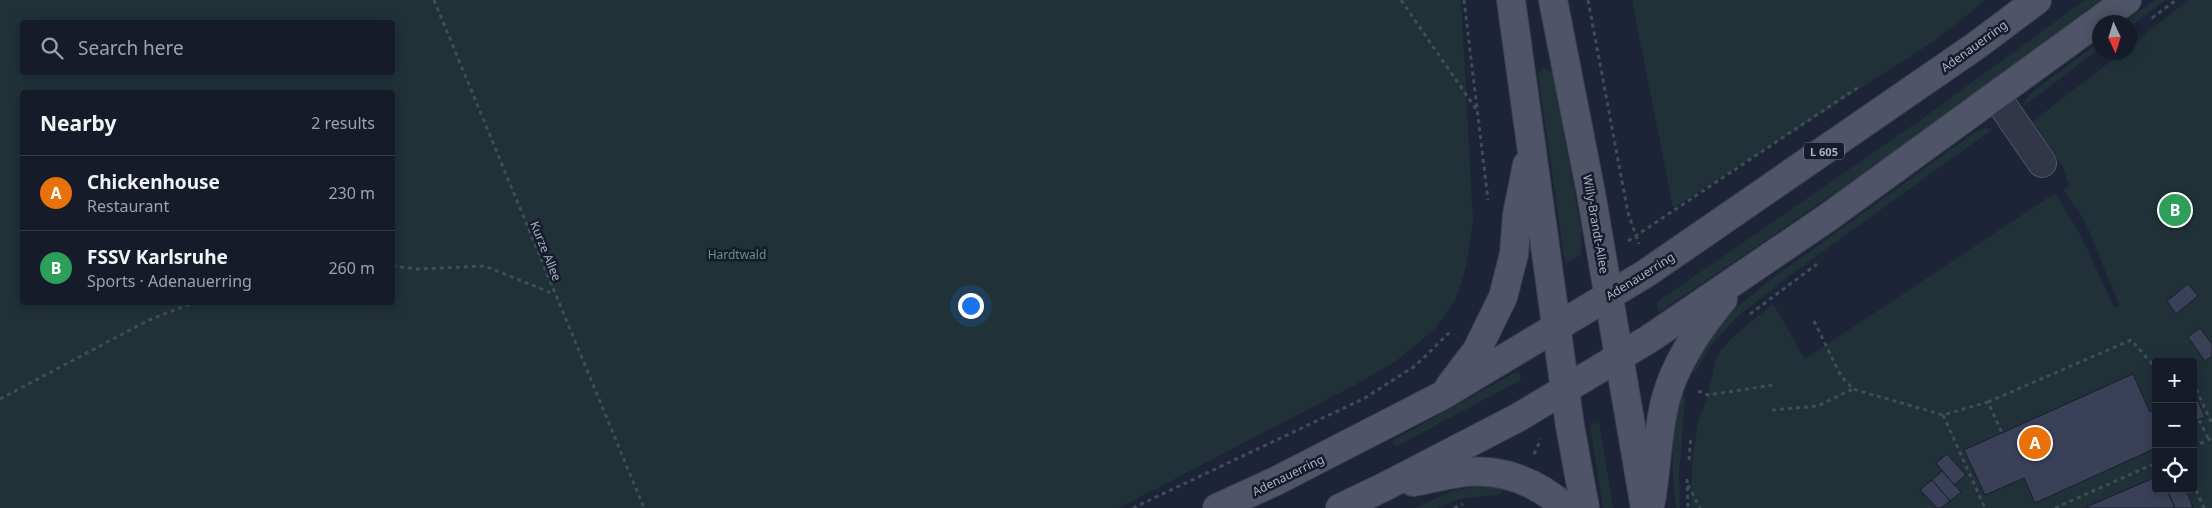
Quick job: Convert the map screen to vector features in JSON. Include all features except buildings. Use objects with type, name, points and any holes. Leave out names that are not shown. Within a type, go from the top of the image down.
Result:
[{"type":"main road","points":[[1511,0],[1565,388],[1585,508]]},
{"type":"main road","name":"Willy-Brandt-Allee","points":[[1553,0],[1569,78],[1645,508]]},
{"type":"main road","name":"Adenauerring","points":[[1217,508],[1276,481],[1443,395],[1645,274],[1726,220],[1976,45],[2037,0]]},
{"type":"main road","points":[[1340,508],[1519,417],[1649,339],[1827,218],[2127,0]]},
{"type":"main road","points":[[1443,395],[1477,350],[1503,297],[1514,254],[1517,215],[1523,190],[1530,139]]},
{"type":"main road","points":[[1650,508],[1665,399],[1670,385],[1694,337],[1740,278]]},
{"type":"main road","points":[[1384,487],[1458,473],[1480,471],[1522,479],[1549,493],[1566,508]]},
{"type":"lane","points":[[1996,96],[2042,163]]},
{"type":"path","name":"Kurze Allee","points":[[434,0],[644,508]]},
{"type":"path","points":[[1401,0],[1476,109]]},
{"type":"path","points":[[1464,0],[1489,202]]},
{"type":"path","points":[[1588,0],[1628,213],[1637,237],[1868,81]]},
{"type":"path","points":[[1747,317],[1820,261]]},
{"type":"path","points":[[395,266],[418,269],[485,266],[555,294]]},
{"type":"path","points":[[0,399],[149,320],[187,305]]},
{"type":"path","points":[[1814,321],[1841,376],[1853,389],[1943,415],[1988,402],[2131,340],[2152,364]]},
{"type":"path","points":[[1133,508],[1366,398],[1415,366],[1456,326]]},
{"type":"path","points":[[1696,400],[1700,384]]},
{"type":"path","points":[[1698,391],[1708,395],[1773,385]]},
{"type":"path","points":[[1772,410],[1818,406],[1853,389]]},
{"type":"path","points":[[2197,391],[2212,424]]},
{"type":"path","points":[[1988,402],[2002,433]]},
{"type":"path","points":[[1943,415],[1985,508]]},
{"type":"path","points":[[2197,445],[2210,439],[2199,420]]},
{"type":"path","points":[[1688,464],[1692,428]]},
{"type":"path","points":[[2056,508],[2152,466]]},
{"type":"path","points":[[1687,473],[1688,508]]},
{"type":"path","points":[[1686,482],[1700,508]]},
{"type":"path","points":[[2197,492],[2204,508]]},
{"type":"green space","name":"Hardtwald","points":[[0,0],[1461,0],[1473,220],[1467,263],[1456,299],[1435,329],[1396,361],[1355,385],[1119,508],[0,508]]},
{"type":"green space","points":[[1632,0],[1986,0],[1936,40],[1673,208]]},
{"type":"green space","points":[[2085,0],[2100,0],[1881,160],[1658,313],[1657,302],[1919,121]]},
{"type":"green space","points":[[2155,0],[2165,0],[2137,22],[2137,15],[2135,15]]},
{"type":"green space","points":[[2188,0],[2212,0],[2212,508],[1691,508],[1692,467],[1697,425],[1708,395],[1715,362],[1721,350],[1734,336],[1773,304],[1805,359],[2055,193],[2079,232],[2114,307],[2120,307],[2085,221],[2063,190],[2069,186],[2063,167],[2032,122],[2112,60],[2137,60],[2137,40]]},
{"type":"green space","points":[[2092,47],[2092,54],[2023,107],[2032,92]]},
{"type":"green space","points":[[1543,68],[1553,72],[1581,229],[1581,255],[1565,264],[1538,74]]},
{"type":"green space","points":[[1985,128],[1993,129],[1797,270],[1738,316],[1710,346],[1698,368],[1694,372],[1690,372],[1719,324],[1731,312],[1769,281],[1975,132]]},
{"type":"green space","points":[[1519,370],[1521,380],[1395,447],[1392,441]]},
{"type":"green space","points":[[1681,394],[1685,400],[1679,474],[1680,508],[1676,508],[1673,451],[1675,423]]},
{"type":"green space","points":[[1599,422],[1613,508],[1603,508],[1590,426]]},
{"type":"green space","points":[[1482,486],[1504,489],[1498,495],[1463,498],[1436,508],[1415,508],[1455,490]]},
{"type":"place","name":"FSSV Karlsruhe","points":[[2175,210]]},
{"type":"place","name":"Chickenhouse","points":[[2035,443]]}]
